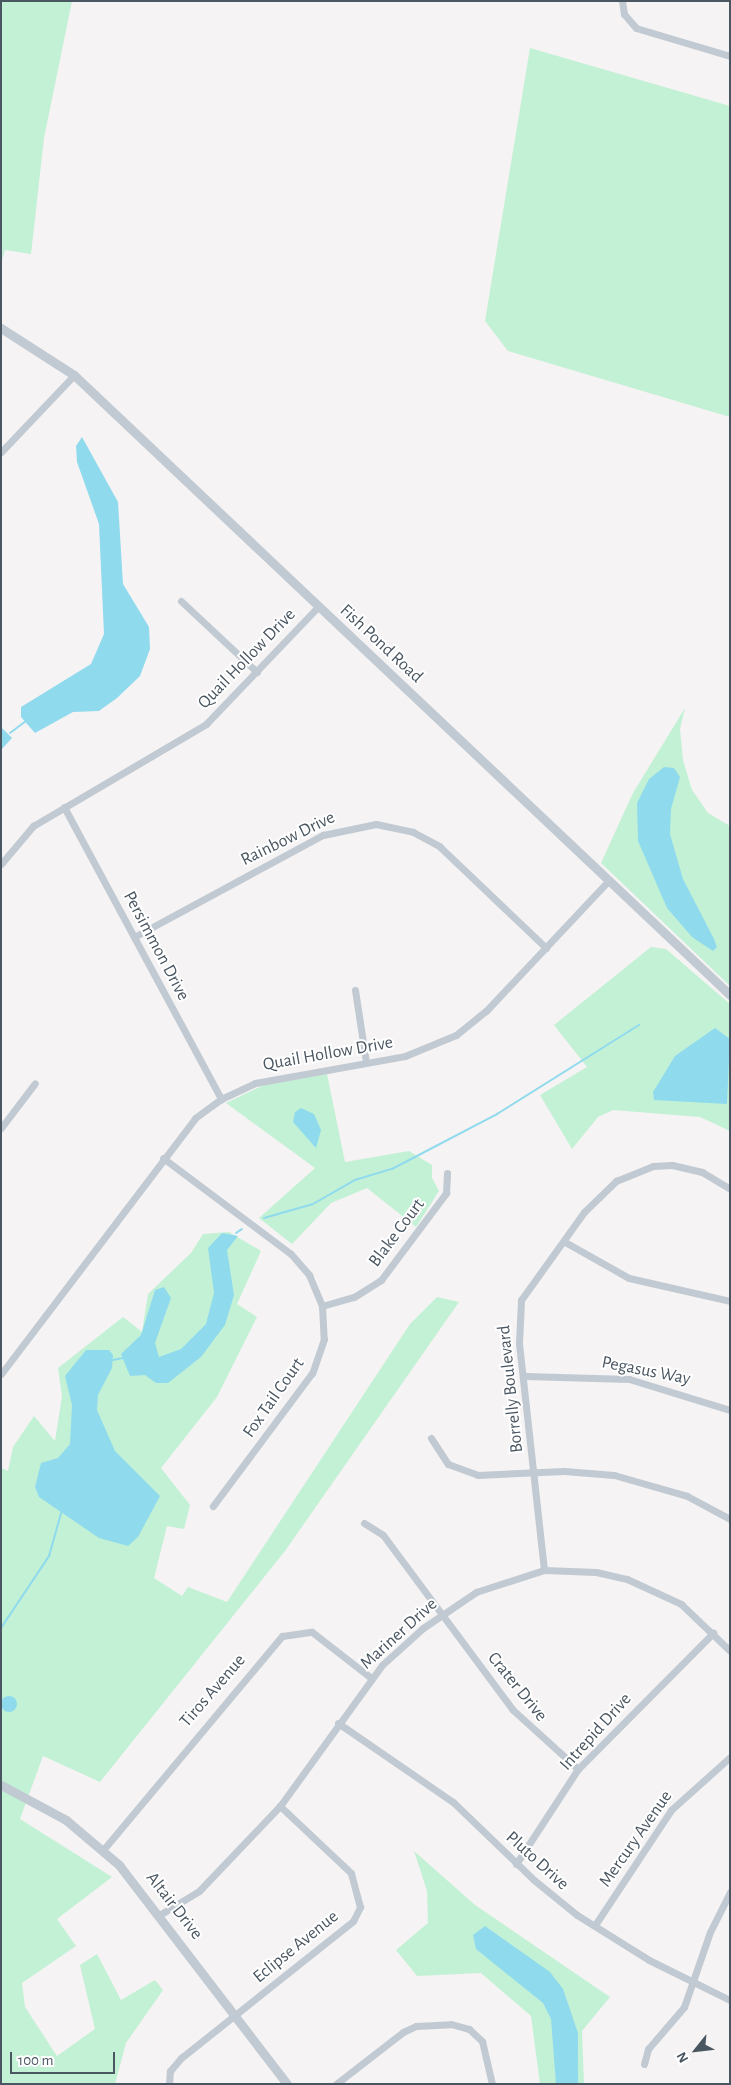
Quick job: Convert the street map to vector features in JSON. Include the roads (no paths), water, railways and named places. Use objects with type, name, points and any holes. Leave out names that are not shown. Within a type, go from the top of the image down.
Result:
[{"type":"street","points":[[622,1],[624,14],[636,28],[730,56]]},
{"type":"street","name":"Fish Pond Road","points":[[1,328],[74,375],[730,995]]},
{"type":"street","points":[[1,452],[74,375]]},
{"type":"street","points":[[181,601],[257,672]]},
{"type":"street","name":"Quail Hollow Drive","points":[[1,864],[25,832],[64,807],[194,732],[257,672],[318,607]]},
{"type":"street","name":"Persimmon Drive","points":[[64,807],[221,1099]]},
{"type":"street","name":"Rainbow Drive","points":[[134,937],[323,835],[376,824],[413,832],[439,846],[546,948]]},
{"type":"street","name":"Quail Hollow Drive","points":[[1,1374],[188,1126],[221,1099],[282,1075],[413,1053],[456,1035],[477,1020],[609,880]]},
{"type":"street","points":[[355,990],[366,1062]]},
{"type":"street","points":[[1,1128],[35,1083]]},
{"type":"street","name":"Fox Tail Court","points":[[163,1158],[291,1254],[309,1275],[322,1306],[324,1339],[316,1366],[213,1506]]},
{"type":"street","name":"Borrelly Boulevard","points":[[544,1570],[519,1309],[565,1242],[606,1188],[641,1170],[688,1167],[730,1189]]},
{"type":"street","name":"Blake Court","points":[[322,1306],[354,1297],[381,1280],[446,1193],[447,1173]]},
{"type":"street","points":[[565,1242],[629,1278],[730,1301]]},
{"type":"street","name":"Pegasus Way","points":[[525,1376],[629,1379],[730,1410]]},
{"type":"street","points":[[431,1438],[448,1464],[471,1473],[494,1477],[564,1471],[634,1479],[686,1496],[730,1519]]},
{"type":"street","name":"Crater Drive","points":[[364,1523],[383,1534],[443,1613],[502,1698],[578,1769]]},
{"type":"street","name":"Mariner Drive","points":[[161,1914],[199,1891],[280,1806],[371,1678],[443,1613],[483,1588],[544,1570],[596,1572],[642,1584],[681,1604],[730,1651]]},
{"type":"street","name":"Tiros Avenue","points":[[102,1850],[282,1636],[312,1632],[371,1678]]},
{"type":"street","name":"Intrepid Drive","points":[[516,1864],[578,1769],[713,1634]]},
{"type":"street","name":"Pluto Drive","points":[[338,1723],[453,1802],[545,1891],[595,1925],[695,1984],[730,2000]]},
{"type":"street","name":"Mercury Avenue","points":[[595,1925],[671,1810],[730,1757]]},
{"type":"street","name":"Altair Drive","points":[[1,1785],[51,1810],[102,1850],[161,1914],[288,2084]]},
{"type":"street","name":"Eclipse Avenue","points":[[169,2084],[170,2071],[181,2058],[353,1921],[360,1908],[351,1873],[280,1806]]},
{"type":"street","points":[[644,2064],[648,2049],[677,2018],[695,1984],[710,1932],[730,1892]]},
{"type":"street","points":[[336,2084],[410,2028],[451,2024],[469,2029],[482,2041],[492,2084]]},
{"type":"water","points":[[82,437],[118,502],[123,584],[149,627],[150,649],[140,676],[117,698],[99,711],[73,712],[35,733],[21,717],[21,707],[91,664],[104,634],[99,524],[77,462],[76,446]]},
{"type":"water","points":[[1,727],[12,738],[1,750]]},
{"type":"water","points":[[664,767],[674,768],[680,777],[671,809],[670,834],[683,879],[717,947],[713,951],[692,937],[667,908],[638,841],[637,803],[649,779]]},
{"type":"water","points":[[715,1028],[730,1039],[727,1104],[654,1100],[653,1092],[675,1056]]},
{"type":"water","points":[[301,1108],[314,1114],[321,1130],[316,1148],[293,1122],[295,1112]]},
{"type":"water","points":[[222,1233],[238,1236],[227,1250],[234,1295],[225,1325],[201,1357],[168,1383],[156,1383],[145,1375],[130,1376],[121,1354],[141,1335],[155,1290],[164,1287],[171,1298],[155,1343],[159,1357],[181,1349],[206,1324],[214,1293],[208,1248]]},
{"type":"water","points":[[86,1350],[109,1350],[113,1355],[112,1368],[98,1395],[97,1410],[115,1451],[160,1496],[138,1537],[128,1546],[99,1538],[39,1497],[35,1487],[41,1463],[58,1458],[70,1444],[72,1405],[65,1376]]},
{"type":"water","points":[[9,1696],[15,1698],[17,1704],[15,1710],[9,1712],[3,1710],[1,1704],[3,1698]]},
{"type":"water","points":[[485,1926],[550,1972],[563,1989],[578,2033],[578,2084],[556,2084],[551,2019],[543,2003],[476,1949],[473,1935]]},
{"type":"waterway","points":[[10,733],[26,721]]},
{"type":"waterway","points":[[264,1218],[313,1204],[355,1180],[392,1169],[497,1114],[639,1025]]},
{"type":"waterway","points":[[236,1233],[242,1229]]},
{"type":"waterway","points":[[113,1360],[123,1358]]},
{"type":"waterway","points":[[1,1628],[49,1556],[62,1510]]}]
